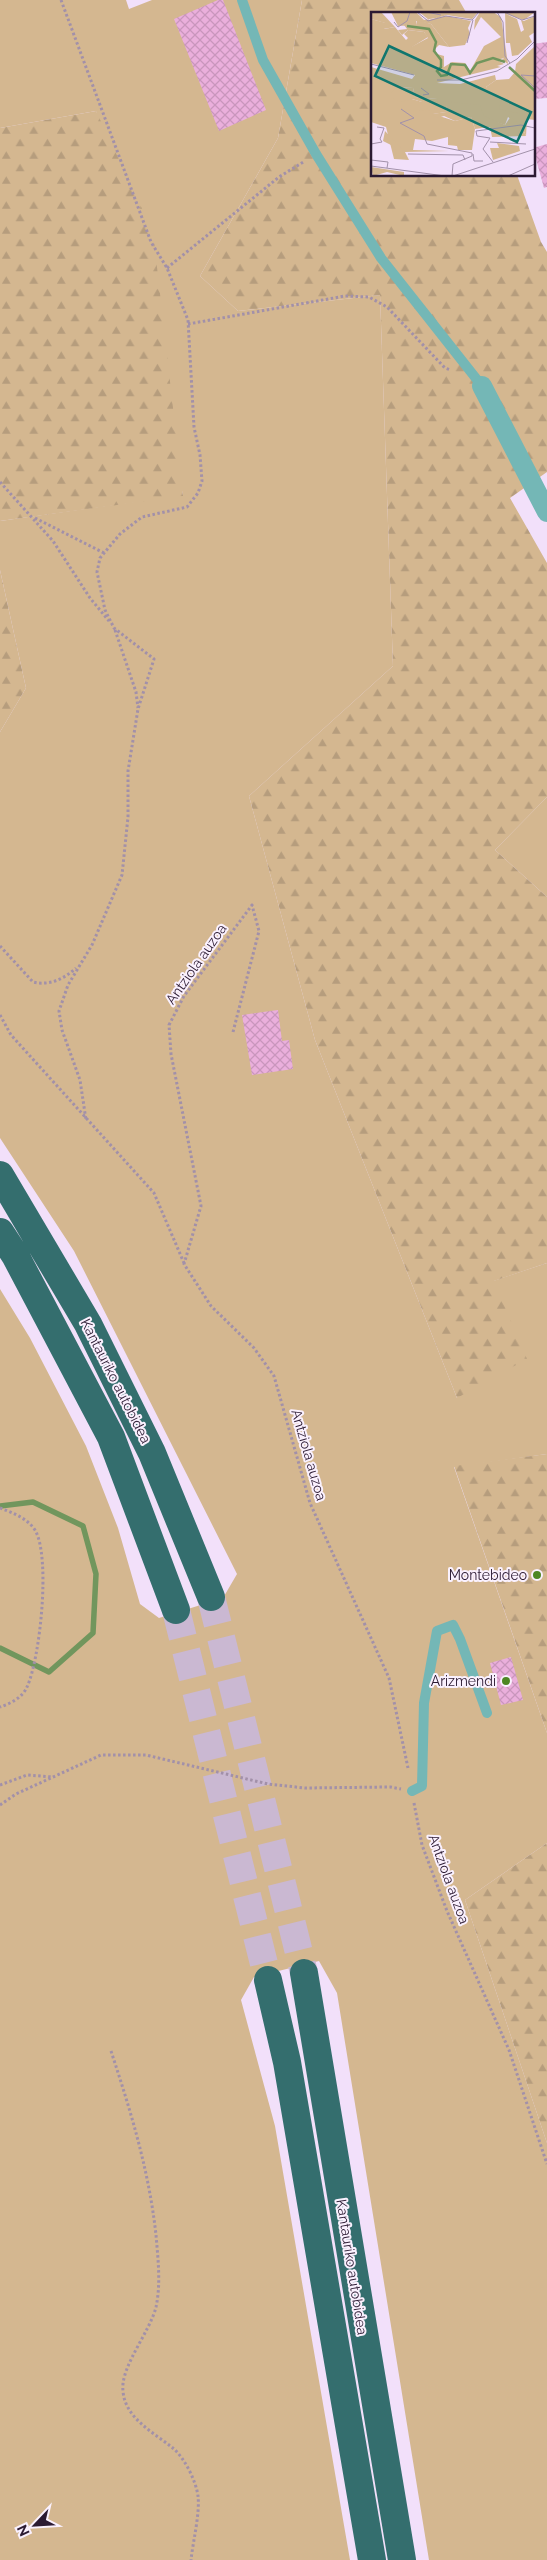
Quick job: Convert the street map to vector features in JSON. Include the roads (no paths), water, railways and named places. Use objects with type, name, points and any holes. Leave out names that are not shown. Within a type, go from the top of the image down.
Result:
[{"type":"highway","name":"Kantauriko autobidea","points":[[0,1175],[88,1324],[131,1410],[152,1453],[211,1597]]},
{"type":"highway","points":[[0,1232],[15,1255],[111,1437],[176,1610]]},
{"type":"highway","name":"Kantauriko autobidea","points":[[304,1973],[402,2560]]},
{"type":"highway","name":"Kantauriko autobidea","points":[[268,1980],[287,2062],[372,2560]]},
{"type":"street","points":[[477,380],[547,512]]},
{"type":"lane","points":[[242,0],[263,60],[316,154],[382,258],[477,380]]},
{"type":"lane","points":[[412,1792],[422,1786],[424,1703],[437,1632],[453,1625],[487,1713]]},
{"type":"waterway","points":[[0,1506],[33,1502],[83,1526],[96,1574],[93,1633],[49,1672],[0,1648]]},
{"type":"tunnel","points":[[211,1597],[304,1973]]},
{"type":"tunnel","points":[[176,1610],[268,1980]]},
{"type":"place","name":"Montebideo","points":[[537,1575]]},
{"type":"place","name":"Arizmendi","points":[[506,1681]]}]
